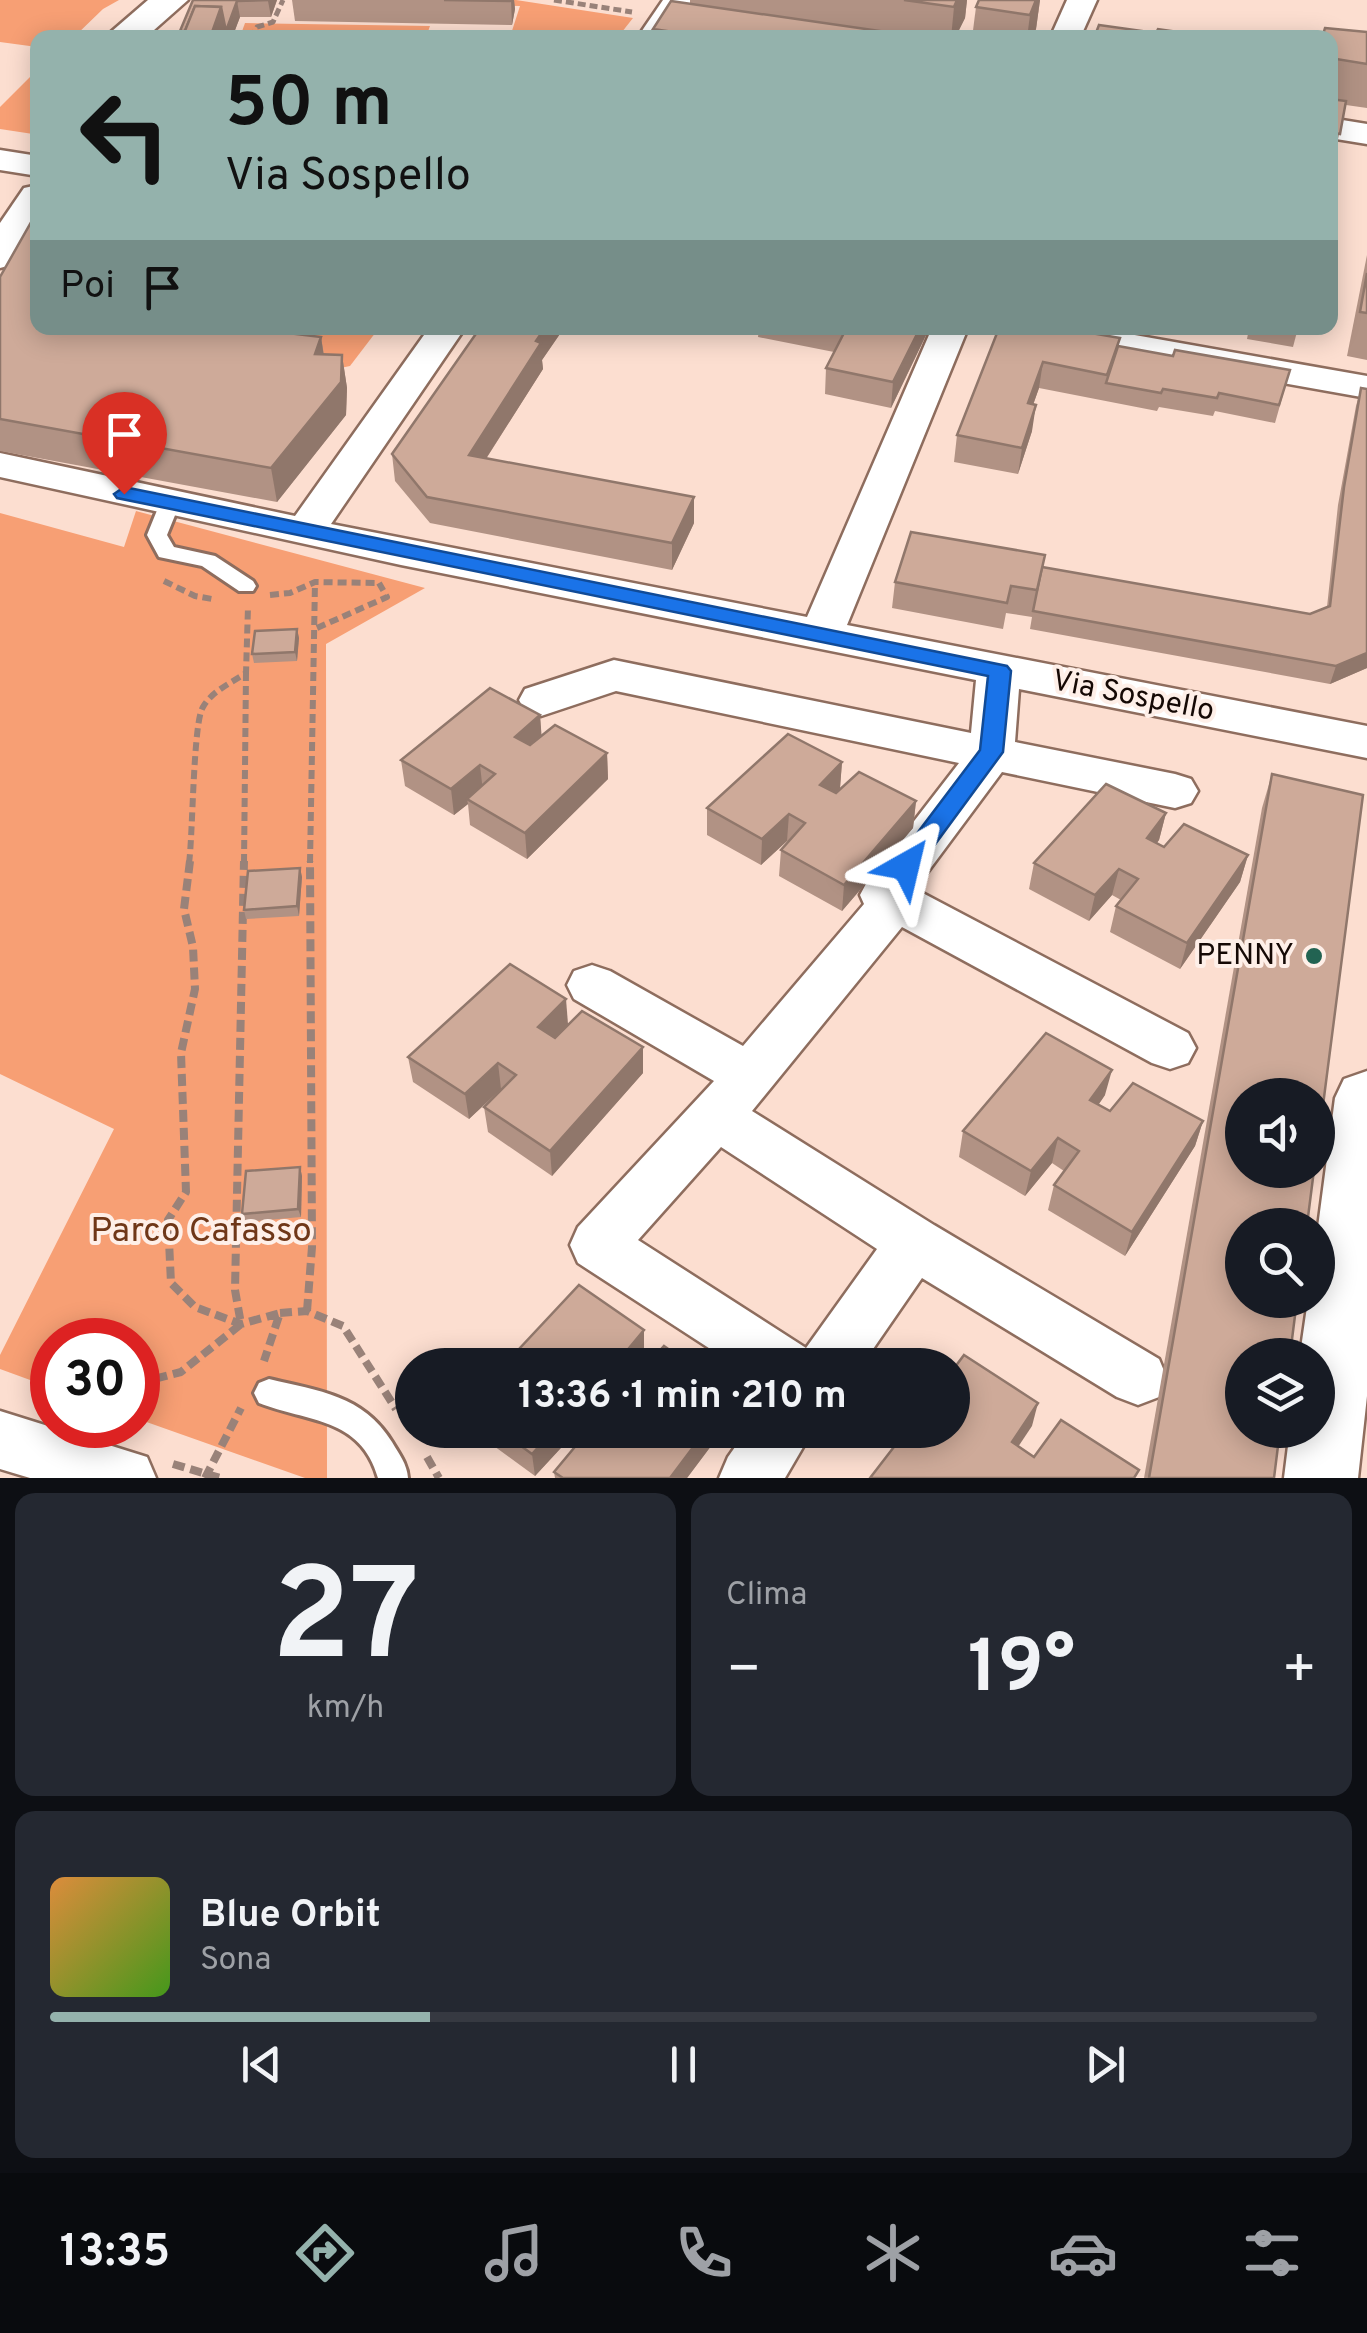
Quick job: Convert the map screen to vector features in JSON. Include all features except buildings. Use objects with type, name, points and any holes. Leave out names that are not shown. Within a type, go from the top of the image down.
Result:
[{"type":"street","points":[[132,30],[170,0]]},
{"type":"street","points":[[1069,30],[1082,0]]},
{"type":"street","points":[[1338,129],[1367,134]]},
{"type":"street","points":[[0,160],[30,165]]},
{"type":"street","points":[[0,255],[30,209]]},
{"type":"street","points":[[306,531],[442,335]]},
{"type":"street","points":[[821,635],[947,335]]},
{"type":"street","points":[[1076,335],[1367,387]]},
{"type":"street","name":"Via Sospello","points":[[6,469],[306,531],[390,567],[821,635],[1367,742]]},
{"type":"street","points":[[1000,671],[992,752],[884,895],[1170,1048]]},
{"type":"street","points":[[541,700],[614,674],[1175,791]]},
{"type":"street","points":[[759,1348],[598,1245],[732,1096],[895,902]]},
{"type":"street","points":[[592,985],[914,1243],[1138,1378]]},
{"type":"street","points":[[1322,1478],[1367,1098]]},
{"type":"street","points":[[840,1348],[914,1243]]},
{"type":"street","points":[[0,1440],[126,1478]]},
{"type":"street","points":[[749,1478],[770,1448]]},
{"type":"lane","points":[[170,503],[158,535],[166,552],[208,561],[252,593]]},
{"type":"lane","points":[[259,1386],[334,1408],[368,1430],[393,1478]]},
{"type":"path","points":[[255,30],[274,22],[283,0]]},
{"type":"path","points":[[554,0],[669,22]]},
{"type":"path","points":[[241,1324],[235,1290],[246,674],[252,593],[290,593],[315,582],[390,567],[387,597],[317,628]]},
{"type":"path","points":[[307,1312],[312,1247],[309,925],[315,582]]},
{"type":"path","points":[[241,1324],[194,1307],[171,1284],[168,1220],[186,1192],[180,1052],[194,989],[193,947],[184,909],[195,817],[198,720],[200,708],[212,694],[246,674]]},
{"type":"path","points":[[160,1377],[181,1372],[241,1324],[307,1312],[342,1326],[395,1408]]},
{"type":"path","points":[[206,1478],[259,1386],[280,1314]]},
{"type":"path","points":[[421,1448],[439,1478]]},
{"type":"green space","points":[[0,0],[119,0],[81,30],[30,30],[30,46],[0,42]]},
{"type":"green space","points":[[324,0],[516,0],[633,18],[624,30],[512,30],[520,6]]},
{"type":"green space","points":[[245,23],[430,26],[429,30],[242,30]]},
{"type":"green space","points":[[30,77],[30,134],[0,129],[0,107]]},
{"type":"green space","points":[[141,335],[374,335],[350,366],[326,371]]},
{"type":"green space","name":"Parco Cafasso","points":[[136,511],[425,588],[326,644],[327,1478],[305,1478],[160,1427],[160,1318],[30,1318],[30,1380],[0,1369],[0,1355],[114,1129],[0,1074],[0,513],[124,547]]},
{"type":"place","name":"PENNY","points":[[1314,956]]},
{"type":"route","points":[[124,494],[1000,671],[992,752],[906,866]]}]
